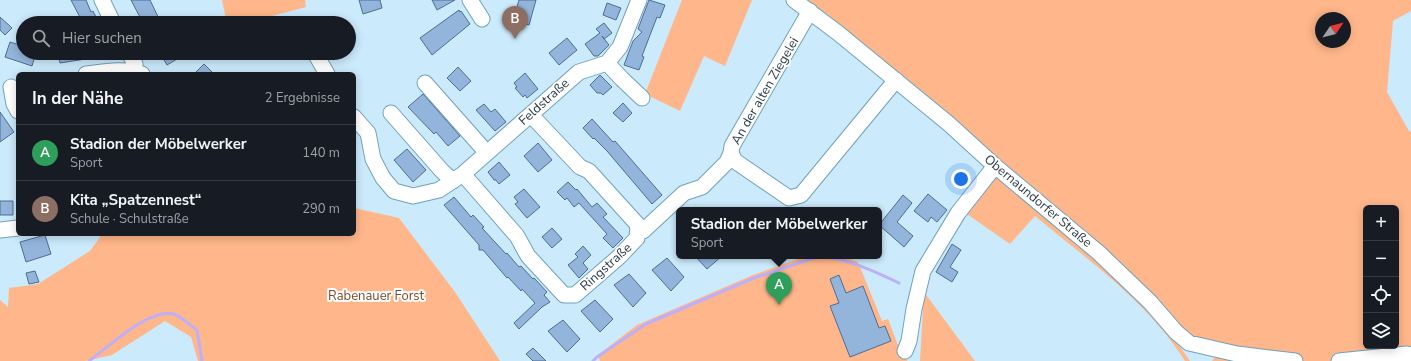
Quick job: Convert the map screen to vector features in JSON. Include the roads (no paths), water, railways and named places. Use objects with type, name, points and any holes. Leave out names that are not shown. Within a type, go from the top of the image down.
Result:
[{"type":"street","points":[[102,0],[110,16]]},
{"type":"street","points":[[470,0],[482,19]]},
{"type":"street","points":[[639,0],[620,47],[607,63],[642,98]]},
{"type":"street","name":"Obernaundorfer Straße","points":[[794,0],[810,11],[949,124],[995,166],[1099,254],[1150,302],[1176,332],[1189,343],[1237,354],[1296,361]]},
{"type":"street","name":"An der alten Ziegelei","points":[[810,11],[732,146],[731,153],[735,161],[789,198],[801,195],[896,80]]},
{"type":"street","points":[[133,60],[139,72]]},
{"type":"street","points":[[319,60],[326,72]]},
{"type":"street","name":"Feldstraße","points":[[356,119],[368,133],[373,159],[383,178],[394,191],[413,196],[439,190],[458,178],[578,72],[607,63]]},
{"type":"street","points":[[425,83],[487,153]]},
{"type":"street","points":[[10,84],[16,108]]},
{"type":"street","points":[[391,113],[442,171],[458,178]]},
{"type":"street","name":"Ringstraße","points":[[458,178],[517,236],[528,256],[564,295],[575,295],[620,256],[637,238],[638,225],[589,171],[580,168],[531,115]]},
{"type":"street","points":[[643,231],[684,192],[702,187],[727,162],[731,153]]},
{"type":"street","points":[[905,351],[909,341],[914,309],[923,271],[958,213],[995,166]]},
{"type":"street","points":[[0,230],[16,228]]},
{"type":"street","points":[[1339,361],[1407,354],[1411,355]]},
{"type":"waterway","points":[[593,361],[646,324],[754,278],[811,259]]},
{"type":"waterway","points":[[836,259],[870,270],[899,283]]},
{"type":"waterway","points":[[89,361],[141,322],[164,313],[176,315],[197,330],[202,361]]},
{"type":"place","name":"Kita „Spatzennest“","points":[[515,39]]},
{"type":"place","name":"Stadion der Möbelwerker","points":[[779,305]]},
{"type":"park label","name":"Rabenauer Forst","points":[[376,296]]}]
